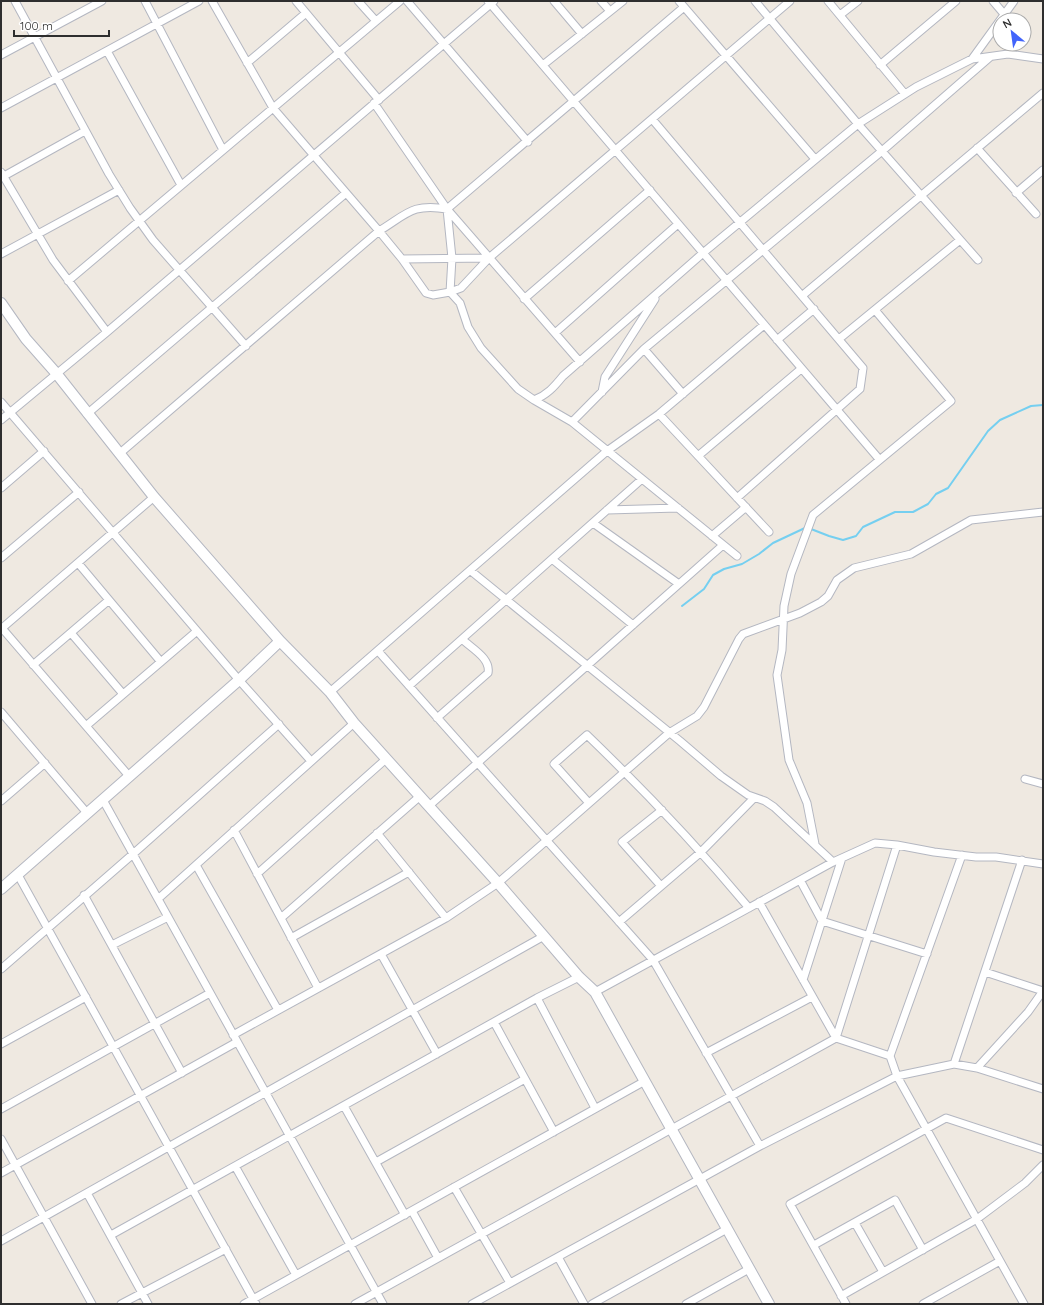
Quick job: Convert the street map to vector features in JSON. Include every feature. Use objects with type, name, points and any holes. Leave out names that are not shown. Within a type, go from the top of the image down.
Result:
[{"type":"street","points":[[15,1],[85,131],[119,190],[139,221],[246,346]]},
{"type":"street","points":[[1,55],[102,1]]},
{"type":"street","points":[[145,1],[223,150]]},
{"type":"street","points":[[1,108],[199,1]]},
{"type":"street","points":[[212,1],[272,108],[379,231],[402,259],[426,293],[433,295],[450,292],[461,288],[489,258],[790,1]]},
{"type":"street","points":[[296,1],[339,52],[377,101],[447,210],[580,362]]},
{"type":"street","points":[[358,1],[376,21]]},
{"type":"street","points":[[68,281],[400,1]]},
{"type":"street","points":[[407,1],[528,142]]},
{"type":"street","points":[[554,1],[582,34]]},
{"type":"street","points":[[601,1],[610,11]]},
{"type":"street","points":[[543,65],[623,1]]},
{"type":"street","points":[[679,1],[815,159]]},
{"type":"street","points":[[755,1],[858,124],[978,260]]},
{"type":"street","points":[[828,1],[905,94]]},
{"type":"street","points":[[840,15],[858,1]]},
{"type":"street","points":[[880,64],[956,1]]},
{"type":"street","points":[[993,1],[1002,12]]},
{"type":"street","points":[[1006,12],[1014,1]]},
{"type":"street","points":[[1,420],[180,270],[444,44],[490,2],[879,459]]},
{"type":"street","points":[[447,210],[684,7]]},
{"type":"street","points":[[247,63],[306,13]]},
{"type":"street","points":[[972,59],[992,31]]},
{"type":"street","points":[[107,51],[181,185]]},
{"type":"street","points":[[534,400],[547,394],[580,362],[703,253],[858,124],[905,94],[972,59],[1008,54],[1043,59]]},
{"type":"street","points":[[572,422],[644,349],[882,151],[990,56]]},
{"type":"street","points":[[803,295],[1043,94]]},
{"type":"street","points":[[652,119],[739,223],[803,295],[863,368],[860,389],[837,411],[737,498]]},
{"type":"street","points":[[85,131],[2,174],[38,235],[68,281],[107,332]]},
{"type":"street","points":[[977,148],[1036,214]]},
{"type":"street","points":[[1016,193],[1043,170]]},
{"type":"street","points":[[1,254],[119,190]]},
{"type":"street","points":[[524,299],[650,190]]},
{"type":"street","points":[[87,414],[346,193]]},
{"type":"street","points":[[119,454],[379,231],[417,208],[429,206],[447,210]]},
{"type":"street","points":[[447,210],[452,258],[450,292],[460,303],[468,327],[481,348],[518,389],[572,422],[607,452],[737,556]]},
{"type":"street","points":[[554,333],[678,224]]},
{"type":"street","points":[[839,339],[960,240]]},
{"type":"street","points":[[402,259],[489,258]]},
{"type":"street","points":[[602,392],[605,377],[660,292]]},
{"type":"street","points":[[1,303],[26,339],[56,373],[154,498],[280,641],[330,692],[354,723],[498,883],[579,977],[596,992],[769,1304]]},
{"type":"street","points":[[777,340],[814,309]]},
{"type":"street","points":[[815,844],[807,803],[789,760],[777,675],[782,650],[784,606],[791,574],[814,515],[879,459],[951,401],[875,310]]},
{"type":"street","points":[[330,692],[607,452],[659,414],[764,325]]},
{"type":"street","points":[[644,349],[683,394]]},
{"type":"street","points":[[698,456],[801,369]]},
{"type":"street","points":[[1,402],[239,680],[311,761]]},
{"type":"street","points":[[659,414],[769,532]]},
{"type":"street","points":[[1,488],[44,451]]},
{"type":"street","points":[[409,686],[642,480]]},
{"type":"street","points":[[1,558],[79,492]]},
{"type":"street","points":[[129,776],[1,628],[154,498]]},
{"type":"street","points":[[712,536],[746,507]]},
{"type":"street","points":[[608,510],[678,508]]},
{"type":"street","points":[[233,1035],[446,918],[498,883],[669,733],[700,712],[743,634],[800,612],[821,602],[828,596],[837,580],[854,568],[911,554],[971,520],[1043,512]]},
{"type":"street","points":[[593,523],[679,584]]},
{"type":"street","points":[[428,806],[723,545]]},
{"type":"street","points":[[552,559],[633,625]]},
{"type":"street","points":[[78,564],[161,662]]},
{"type":"street","points":[[471,571],[720,776],[754,798],[766,801],[774,807],[833,862]]},
{"type":"street","points":[[33,665],[109,600]]},
{"type":"street","points":[[86,726],[197,631]]},
{"type":"street","points":[[71,633],[123,694]]},
{"type":"street","points":[[438,718],[488,673],[489,667],[487,661],[462,639]]},
{"type":"street","points":[[2,887],[18,875],[239,680],[280,641]]},
{"type":"street","points":[[378,651],[653,960],[760,1146]]},
{"type":"street","points":[[1,712],[87,813]]},
{"type":"street","points":[[158,899],[354,723]]},
{"type":"street","points":[[1,968],[133,854],[279,724]]},
{"type":"street","points":[[589,804],[554,764],[586,735],[662,810],[701,852],[749,908]]},
{"type":"street","points":[[257,874],[386,759]]},
{"type":"street","points":[[2,798],[45,763]]},
{"type":"street","points":[[1025,779],[1043,784]]},
{"type":"street","points":[[281,918],[419,797]]},
{"type":"street","points":[[619,922],[701,852],[754,798]]},
{"type":"street","points":[[103,800],[383,1304]]},
{"type":"street","points":[[661,886],[622,842],[662,810]]},
{"type":"street","points":[[234,830],[318,988]]},
{"type":"street","points":[[377,833],[446,918]]},
{"type":"street","points":[[596,992],[833,862],[875,843],[897,845],[934,852],[1022,860],[1043,864]]},
{"type":"street","points":[[355,1304],[836,1038],[897,845]]},
{"type":"street","points":[[962,855],[890,1056],[897,1076],[1024,1304]]},
{"type":"street","points":[[803,980],[842,858]]},
{"type":"street","points":[[954,1064],[1022,860]]},
{"type":"street","points":[[196,864],[278,1010]]},
{"type":"street","points":[[292,938],[409,872]]},
{"type":"street","points":[[18,875],[255,1301]]},
{"type":"street","points":[[800,880],[822,921],[927,954]]},
{"type":"street","points":[[84,895],[182,1073]]},
{"type":"street","points":[[759,902],[836,1038],[890,1056]]},
{"type":"street","points":[[112,945],[168,917]]},
{"type":"street","points":[[1,1241],[544,936]]},
{"type":"street","points":[[381,954],[437,1054]]},
{"type":"street","points":[[977,1068],[1028,1012],[1043,991],[984,972]]},
{"type":"street","points":[[111,1235],[537,998],[579,977]]},
{"type":"street","points":[[1,1109],[210,993]]},
{"type":"street","points":[[1,1044],[86,997]]},
{"type":"street","points":[[706,1053],[812,997]]},
{"type":"street","points":[[537,998],[595,1108]]},
{"type":"street","points":[[494,1022],[554,1132]]},
{"type":"street","points":[[1,1173],[237,1042]]},
{"type":"street","points":[[472,1304],[760,1146],[897,1076],[954,1064],[977,1068],[1043,1089]]},
{"type":"street","points":[[376,1162],[525,1079]]},
{"type":"street","points":[[244,1304],[255,1301],[296,1275],[645,1081]]},
{"type":"street","points":[[344,1106],[405,1215]]},
{"type":"street","points":[[846,1304],[790,1204],[946,1118],[1043,1150]]},
{"type":"street","points":[[1,1139],[92,1304]]},
{"type":"street","points":[[841,1296],[976,1219],[1025,1183],[1043,1165]]},
{"type":"street","points":[[235,1166],[296,1275]]},
{"type":"street","points":[[454,1187],[510,1283]]},
{"type":"street","points":[[87,1193],[148,1304]]},
{"type":"street","points":[[814,1245],[895,1200],[923,1250]]},
{"type":"street","points":[[412,1211],[438,1258]]},
{"type":"street","points":[[855,1223],[883,1272]]},
{"type":"street","points":[[592,1304],[727,1229]]},
{"type":"street","points":[[121,1304],[226,1249]]},
{"type":"street","points":[[558,1257],[584,1304]]},
{"type":"street","points":[[923,1304],[1000,1261]]},
{"type":"street","points":[[686,1304],[749,1269]]},
{"type":"waterway","points":[[811,529],[843,540],[856,536],[863,527],[895,512],[913,512],[928,504],[936,494],[948,488],[988,431],[1000,420],[1031,406],[1043,405]]},
{"type":"waterway","points":[[682,606],[704,589],[713,575],[724,569],[742,564],[759,554],[773,543],[807,527]]}]
